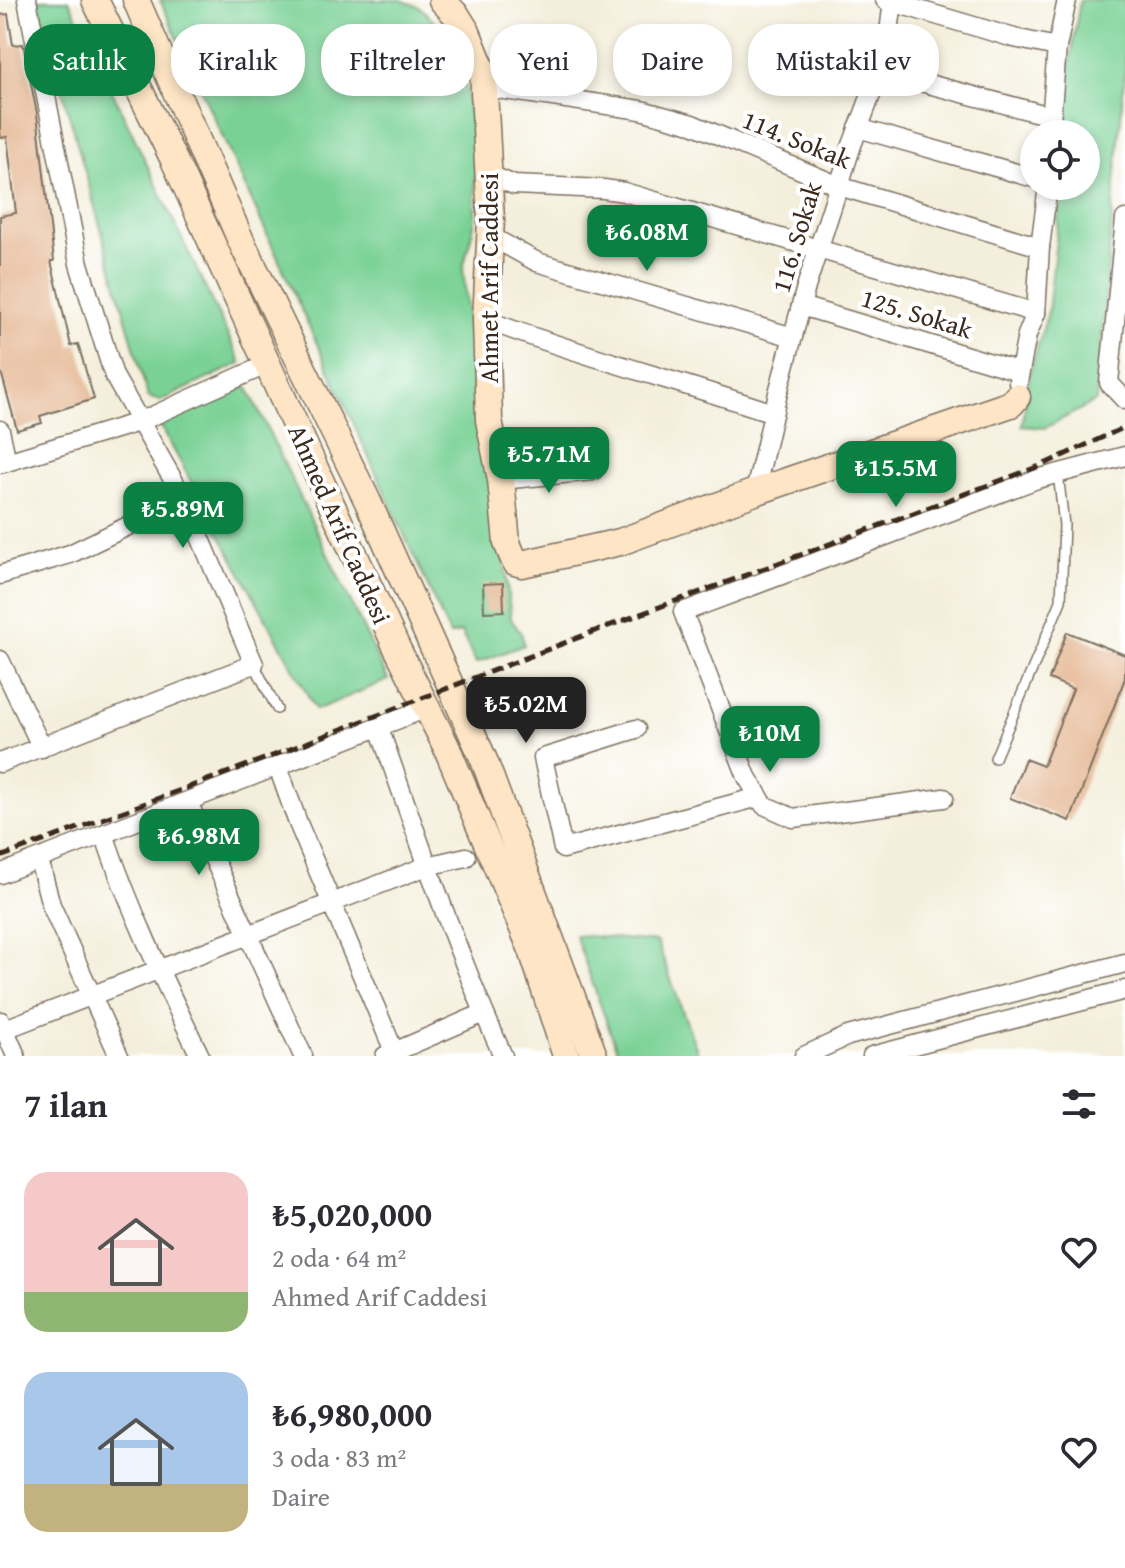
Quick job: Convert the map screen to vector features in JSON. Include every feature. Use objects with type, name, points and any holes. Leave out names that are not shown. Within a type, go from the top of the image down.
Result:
[{"type":"street","points":[[0,763],[254,664],[184,499],[114,376],[79,264],[27,0]]},
{"type":"street","name":"Ahmed Arif Caddesi","points":[[95,0],[174,160],[397,648],[446,746],[532,950],[566,1056]]},
{"type":"street","name":"Ahmed Arif Caddesi","points":[[136,0],[242,243],[368,502],[484,760],[594,1056]]},
{"type":"street","name":"Ahmet Arif Caddesi","points":[[442,0],[467,32],[483,72],[490,236],[486,320],[489,420],[501,480],[507,543],[512,557],[522,564],[620,542],[1011,404],[1018,384]]},
{"type":"street","points":[[1050,120],[1057,47],[1067,0]]},
{"type":"street","points":[[891,1],[1014,38],[1057,47]]},
{"type":"street","name":"116. Sokak","points":[[889,24],[891,1]]},
{"type":"street","name":"114. Sokak","points":[[484,87],[641,110],[692,124],[839,186],[1040,247]]},
{"type":"street","points":[[939,90],[1034,120]]},
{"type":"street","name":"116. Sokak","points":[[755,492],[801,306],[870,96]]},
{"type":"street","points":[[858,128],[1020,174]]},
{"type":"street","points":[[488,174],[514,185],[624,192],[1036,313]]},
{"type":"street","points":[[1018,384],[1027,335],[1036,313],[1046,200]]},
{"type":"street","points":[[1125,219],[1122,297],[1109,383],[1125,400]]},
{"type":"street","points":[[490,236],[537,262],[793,337]]},
{"type":"street","name":"125. Sokak","points":[[801,306],[1018,384]]},
{"type":"street","points":[[486,320],[562,349],[687,384],[773,413]]},
{"type":"street","points":[[0,430],[3,463],[139,422],[268,364]]},
{"type":"street","points":[[944,798],[793,818],[764,805],[747,777],[683,612],[1037,479],[1125,456]]},
{"type":"street","points":[[501,480],[593,471]]},
{"type":"street","points":[[0,575],[70,554],[184,499]]},
{"type":"street","points":[[0,660],[42,748]]},
{"type":"street","points":[[0,874],[427,708]]},
{"type":"street","points":[[379,728],[427,866],[503,1056]]},
{"type":"street","points":[[636,729],[543,758],[563,849],[759,797]]},
{"type":"street","points":[[278,767],[392,1055],[484,1013]]},
{"type":"street","points":[[188,802],[303,1056]]},
{"type":"street","points":[[104,834],[119,880],[157,968],[200,1056]]},
{"type":"street","points":[[16,1056],[2,1026],[427,866],[466,857]]},
{"type":"street","points":[[39,860],[51,905],[119,1056]]},
{"type":"street","points":[[804,1056],[848,1036],[1125,963]]},
{"type":"street","points":[[872,1056],[1125,990]]},
{"type":"lane","points":[[995,758],[1061,601],[1064,525],[1058,473]]},
{"type":"lane","points":[[254,664],[277,709]]},
{"type":"green space","points":[[37,0],[69,0],[80,24],[44,24]]},
{"type":"green space","points":[[160,0],[401,0],[420,7],[436,24],[321,24],[321,96],[467,96],[475,163],[475,221],[463,269],[479,422],[495,482],[511,619],[522,635],[524,645],[476,663],[461,632],[450,635],[204,96],[305,96],[305,24],[171,24]]},
{"type":"green space","points":[[1080,0],[1125,0],[1125,72],[1096,401],[1045,428],[1022,426],[1030,372],[1048,312],[1060,200],[1100,200],[1100,120],[1061,120]]},
{"type":"green space","points":[[64,96],[114,96],[241,363],[160,401],[148,397]]},
{"type":"green space","points":[[247,386],[388,680],[316,710],[159,423]]},
{"type":"green space","points":[[575,935],[657,942],[699,1056],[619,1056]]},
{"type":"building","points":[[8,14],[13,45],[23,44],[24,96],[33,96],[37,114],[54,261],[51,261],[71,346],[78,344],[94,399],[40,416],[42,423],[17,430],[0,368],[0,216],[16,213],[7,137],[1,138],[0,130],[0,15]]},
{"type":"building","points":[[503,583],[504,611],[484,612],[483,584]]},
{"type":"building","points":[[1067,632],[1125,655],[1125,678],[1070,821],[1010,798],[1025,759],[1043,766],[1073,689],[1049,679]]},
{"type":"railway","points":[[0,857],[1040,466],[1125,427]]}]
